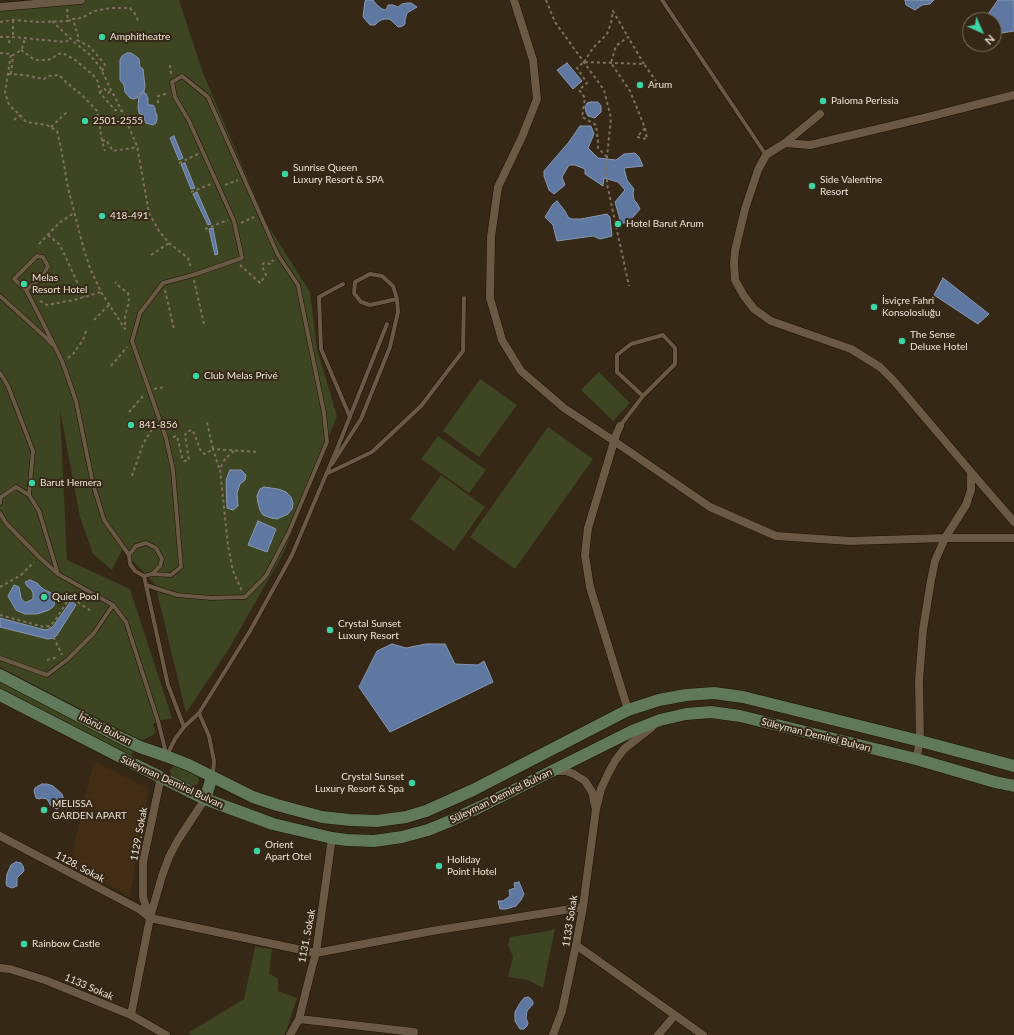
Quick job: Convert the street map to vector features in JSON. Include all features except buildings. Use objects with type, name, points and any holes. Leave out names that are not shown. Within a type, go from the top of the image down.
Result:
[{"type":"main road","name":"İnönü Bulvarı","points":[[0,675],[123,739],[166,756],[212,777]]},
{"type":"main road","name":"Süleyman Demirel Bulvarı","points":[[212,777],[253,797],[277,805],[322,816],[350,820],[377,821],[406,817],[426,811],[473,790],[628,710],[659,700],[686,695],[714,693],[743,696],[1014,766]]},
{"type":"main road","name":"Süleyman Demirel Bulvarı","points":[[0,696],[205,799],[273,824],[332,838],[347,840],[374,840],[402,837],[428,830],[480,807],[632,731],[660,720],[692,713],[711,712],[740,716],[1014,786]]},
{"type":"main road","points":[[161,777],[166,756]]},
{"type":"main road","points":[[205,799],[212,777]]},
{"type":"street","points":[[0,6],[81,0]]},
{"type":"street","points":[[514,0],[533,60],[537,99],[522,137],[498,187],[492,237],[490,298],[502,340],[521,370],[564,408],[710,507],[776,536],[850,542],[945,538],[1014,538]]},
{"type":"street","points":[[785,143],[810,144],[924,118],[1014,95]]},
{"type":"street","points":[[820,114],[785,143],[766,155],[758,170],[745,209],[735,251],[735,280],[744,296],[754,309],[771,321],[851,349],[880,367],[899,387],[1014,522]]},
{"type":"street","points":[[620,426],[614,441],[588,528],[585,555],[590,587],[628,710]]},
{"type":"street","points":[[916,760],[920,741],[919,681],[923,630],[931,580],[935,561],[945,538],[966,505],[971,490],[971,472]]},
{"type":"street","name":"1133 Sokak","points":[[553,1035],[562,1011],[576,945],[583,907],[596,809],[601,789],[608,774],[624,749],[660,720]]},
{"type":"street","points":[[552,771],[566,771],[585,781],[592,792],[596,809]]},
{"type":"street","name":"1129. Sokak","points":[[150,918],[143,897],[143,862],[161,777]]},
{"type":"street","name":"1129. Sokak","points":[[131,1015],[150,918],[169,857],[178,840],[205,799]]},
{"type":"street","name":"1131. Sokak","points":[[290,1035],[299,1019],[316,952],[332,838]]},
{"type":"street","name":"1128. Sokak","points":[[1,839],[139,909],[150,918]]},
{"type":"street","points":[[150,918],[316,952],[583,907]]},
{"type":"street","points":[[576,945],[702,1035]]},
{"type":"street","name":"1133 Sokak","points":[[0,968],[10,969],[45,980],[131,1015],[166,1035]]},
{"type":"street","points":[[658,1035],[675,1015]]},
{"type":"street","points":[[299,1019],[414,1032]]},
{"type":"lane","points":[[662,0],[766,155]]},
{"type":"lane","points":[[26,290],[43,276],[48,266],[43,257],[37,256],[14,279],[26,290],[62,361],[76,401],[93,484],[104,520],[129,555],[130,564],[135,571],[144,576],[152,574],[171,574],[181,567],[173,470],[160,418],[132,341],[140,313],[163,283],[193,275],[242,258],[235,226],[189,121],[175,97],[172,82],[182,76],[208,97],[278,255],[298,285],[324,413],[326,442],[289,532],[266,576],[245,597],[211,598],[177,595],[146,585]]},
{"type":"lane","points":[[326,474],[361,419],[390,347],[398,312],[397,299],[393,286],[382,276],[370,274],[355,282],[354,293],[361,302],[370,305],[397,299]]},
{"type":"lane","points":[[343,284],[319,297],[321,348],[350,417]]},
{"type":"lane","points":[[0,296],[56,348]]},
{"type":"lane","points":[[326,474],[372,452],[421,406],[463,351],[464,298]]},
{"type":"lane","points":[[166,756],[175,739],[184,727],[199,713],[250,631],[292,554],[350,417],[387,324]]},
{"type":"lane","points":[[620,426],[643,396],[675,364],[675,348],[663,335],[631,344],[617,356],[617,372],[643,396]]},
{"type":"lane","points":[[0,373],[8,386],[33,451],[28,495]]},
{"type":"lane","points":[[0,503],[1,497],[16,487],[28,495],[38,511],[58,574]]},
{"type":"lane","points":[[0,513],[6,523],[58,574],[113,605],[126,622],[158,721],[166,756]]},
{"type":"lane","points":[[129,555],[136,546],[146,543],[156,548],[162,559],[160,566],[152,574]]},
{"type":"lane","points":[[144,576],[168,685],[184,727]]},
{"type":"lane","points":[[0,658],[47,675],[68,659],[94,633],[113,605]]},
{"type":"lane","points":[[199,713],[209,736],[214,761],[212,777]]},
{"type":"path","points":[[546,0],[555,22],[604,90],[611,118],[607,157],[607,184],[629,286]]},
{"type":"path","points":[[0,22],[13,20],[68,21],[82,18],[94,11],[111,8],[130,8],[138,20]]},
{"type":"path","points":[[607,157],[598,148],[596,125],[582,117],[586,98],[579,90],[587,83],[577,68],[584,62],[593,48],[607,34],[613,11],[644,64],[658,84]]},
{"type":"path","points":[[73,19],[78,40],[88,46],[103,62],[105,65],[102,71]]},
{"type":"path","points":[[9,43],[13,20]]},
{"type":"path","points":[[52,21],[89,54],[100,66],[137,146],[149,213],[159,231],[169,243],[188,258],[204,324]]},
{"type":"path","points":[[0,37],[65,42],[71,39]]},
{"type":"path","points":[[611,63],[616,46],[628,37]]},
{"type":"path","points":[[24,39],[24,44],[21,50],[13,55],[5,93],[9,105],[26,122],[47,125],[56,131],[62,148],[68,188],[74,213],[90,268],[101,292],[125,329],[125,316],[129,302],[128,292],[115,282]]},
{"type":"path","points":[[21,50],[35,60],[52,59],[58,54],[62,53],[74,59],[93,75],[98,82],[100,93],[115,110],[122,111]]},
{"type":"path","points":[[0,52],[11,54],[10,74]]},
{"type":"path","points":[[584,62],[644,64]]},
{"type":"path","points":[[611,63],[630,91],[646,128],[647,139],[637,137],[646,128]]},
{"type":"path","points":[[10,74],[44,79],[48,76],[59,75],[82,94],[97,111],[105,151]]},
{"type":"path","points":[[100,93],[104,88],[108,93],[111,90]]},
{"type":"path","points":[[158,103],[158,96],[165,94],[175,97]]},
{"type":"path","points":[[51,127],[68,111]]},
{"type":"path","points":[[14,120],[20,115]]},
{"type":"path","points":[[102,141],[106,140],[114,150],[137,146]]},
{"type":"path","points":[[179,163],[203,152]]},
{"type":"path","points":[[218,188],[243,178]]},
{"type":"path","points":[[191,192],[216,182]]},
{"type":"path","points":[[39,244],[59,223],[74,213]]},
{"type":"path","points":[[235,226],[260,214]]},
{"type":"path","points":[[205,229],[232,219]]},
{"type":"path","points":[[48,235],[60,245],[84,297]]},
{"type":"path","points":[[151,254],[169,243]]},
{"type":"path","points":[[235,260],[260,283],[266,275],[262,266],[263,264],[271,264],[278,255]]},
{"type":"path","points":[[163,283],[174,330]]},
{"type":"path","points":[[37,299],[48,305],[101,292]]},
{"type":"path","points":[[94,320],[109,305]]},
{"type":"path","points":[[66,360],[73,354],[83,340],[86,331]]},
{"type":"path","points":[[111,366],[132,341]]},
{"type":"path","points":[[129,412],[150,389],[165,387]]},
{"type":"path","points":[[132,476],[143,444],[160,418]]},
{"type":"path","points":[[207,422],[213,449],[220,469],[228,546],[233,571],[245,597]]},
{"type":"path","points":[[166,438],[177,436],[184,461],[189,460],[185,436],[186,432],[192,430],[201,452],[205,454],[213,449],[258,452]]},
{"type":"path","points":[[220,469],[225,460],[234,451]]},
{"type":"path","points":[[0,587],[21,575],[39,557]]},
{"type":"path","points":[[50,627],[70,597],[91,611]]},
{"type":"path","points":[[0,615],[44,627],[50,627]]},
{"type":"path","points":[[47,660],[63,656],[50,627]]},
{"type":"shaded area","points":[[94,761],[149,789],[130,896],[69,865]]},
{"type":"green space","name":"Club Melas Privé","points":[[77,0],[179,0],[203,73],[267,224],[310,292],[317,349],[337,416],[284,552],[230,647],[186,713],[155,584],[122,550],[112,570],[93,554],[80,517],[60,410],[67,560],[130,589],[172,718],[158,721],[153,724],[156,733],[143,740],[132,736],[0,667],[0,7]]},
{"type":"green space","points":[[599,372],[630,403],[613,421],[581,390]]},
{"type":"green space","points":[[480,379],[517,405],[479,457],[443,431]]},
{"type":"green space","points":[[548,427],[593,459],[515,569],[470,537]]},
{"type":"green space","points":[[438,436],[486,470],[469,493],[421,459]]},
{"type":"green space","points":[[441,475],[485,507],[454,551],[410,519]]},
{"type":"green space","points":[[0,682],[134,751],[131,756],[0,689]]},
{"type":"green space","points":[[177,765],[198,775],[198,783],[192,787],[173,778],[170,770]]},
{"type":"green space","points":[[555,929],[543,988],[528,980],[508,977],[513,957],[508,945],[510,937]]},
{"type":"green space","points":[[255,947],[272,949],[269,973],[278,979],[278,991],[297,998],[284,1035],[192,1035],[188,1033],[244,999]]},
{"type":"water","points":[[366,0],[373,0],[382,9],[386,10],[388,5],[398,7],[407,3],[411,3],[417,7],[407,13],[405,24],[403,26],[398,27],[389,19],[381,20],[375,25],[370,25],[363,17]]},
{"type":"water","points":[[905,0],[934,0],[930,4],[922,5],[915,10],[906,5]]},
{"type":"water","points":[[998,0],[1014,0],[1014,31],[1002,33],[1002,12],[990,12]]},
{"type":"water","points":[[127,53],[131,53],[139,59],[140,67],[143,69],[145,86],[144,91],[138,95],[137,98],[133,99],[130,98],[125,92],[124,85],[120,80],[120,60],[122,56]]},
{"type":"water","points":[[567,63],[582,81],[573,89],[557,70]]},
{"type":"water","points":[[144,92],[148,98],[148,104],[153,105],[157,115],[156,123],[153,125],[146,123],[144,116],[139,113],[139,96]]},
{"type":"water","points":[[598,102],[601,106],[601,112],[595,118],[588,116],[586,112],[585,107],[587,103]]},
{"type":"water","points":[[580,126],[591,126],[594,134],[588,148],[598,158],[616,160],[624,154],[635,153],[639,157],[643,166],[624,168],[627,180],[634,189],[634,200],[640,209],[628,223],[621,223],[615,202],[625,190],[618,182],[604,178],[603,186],[585,174],[585,169],[575,165],[569,165],[562,177],[565,185],[554,194],[549,190],[544,176],[544,171],[569,142]]},
{"type":"water","points":[[174,136],[183,158],[179,160],[170,138]]},
{"type":"water","points":[[185,163],[195,188],[191,189],[181,164]]},
{"type":"water","points":[[197,192],[211,224],[208,225],[193,194]]},
{"type":"water","points":[[557,201],[571,219],[581,219],[607,214],[610,217],[612,236],[600,239],[593,236],[557,241],[553,225],[545,217],[553,204]]},
{"type":"water","points":[[213,228],[218,254],[215,255],[209,229]]},
{"type":"water","points":[[943,278],[989,314],[978,324],[934,295]]},
{"type":"water","points":[[230,470],[241,470],[246,475],[245,480],[240,484],[237,493],[238,506],[233,510],[227,508],[226,480]]},
{"type":"water","points":[[264,487],[278,489],[286,492],[291,497],[293,503],[292,509],[288,514],[277,519],[263,515],[260,510],[257,496],[260,489]]},
{"type":"water","points":[[258,521],[276,529],[267,552],[248,545]]},
{"type":"water","name":"Quiet Pool","points":[[30,580],[51,593],[55,598],[54,606],[49,610],[37,614],[25,614],[16,610],[8,596],[14,585],[19,587],[21,598],[24,602],[33,599],[33,593],[25,582]]},
{"type":"water","points":[[71,601],[76,605],[54,638],[48,639],[0,627],[0,618],[45,630],[50,629]]},
{"type":"water","points":[[392,644],[406,648],[426,644],[445,644],[455,664],[478,665],[484,661],[493,682],[390,732],[359,687],[377,651]]},
{"type":"water","points":[[42,784],[53,786],[62,794],[64,803],[62,806],[57,809],[51,806],[47,799],[36,798],[34,791],[35,788]]},
{"type":"water","points":[[16,862],[21,863],[24,871],[17,878],[17,886],[12,888],[7,886],[7,874],[11,865]]},
{"type":"water","points":[[519,882],[524,894],[521,900],[516,906],[500,909],[498,901],[503,901],[510,896],[509,890],[515,888],[514,883]]},
{"type":"water","points":[[528,997],[531,999],[533,1004],[527,1011],[527,1026],[524,1029],[520,1029],[515,1021],[515,1012],[524,998]]},
{"type":"place","name":"Amphitheatre","points":[[102,37]]},
{"type":"place","name":"Arum","points":[[640,85]]},
{"type":"place","name":"Paloma Perissia","points":[[823,101]]},
{"type":"place","name":"2501-2555","points":[[85,121]]},
{"type":"place","name":"Sunrise Queen Luxury Resort & SPA","points":[[285,174]]},
{"type":"place","name":"Side Valentine Resort","points":[[812,186]]},
{"type":"place","name":"418-491","points":[[102,216]]},
{"type":"place","name":"Hotel Barut Arum","points":[[618,224]]},
{"type":"place","name":"Melas Resort Hotel","points":[[24,284]]},
{"type":"place","name":"İsviçre Fahri Konsolosluğu","points":[[874,307]]},
{"type":"place","name":"The Sense Deluxe Hotel","points":[[902,341]]},
{"type":"place","name":"Club Melas Privé","points":[[196,376]]},
{"type":"place","name":"841-856","points":[[131,425]]},
{"type":"place","name":"Barut Hemera","points":[[32,483]]},
{"type":"place","name":"Quiet Pool","points":[[44,597]]},
{"type":"place","name":"Crystal Sunset Luxury Resort","points":[[330,630]]},
{"type":"place","name":"Crystal Sunset Luxury Resort & Spa","points":[[412,783]]},
{"type":"place","name":"MELISSA GARDEN APART","points":[[44,810]]},
{"type":"place","name":"Orient Apart Otel","points":[[257,851]]},
{"type":"place","name":"Holiday Point Hotel","points":[[439,866]]},
{"type":"place","name":"Rainbow Castle","points":[[24,944]]}]
